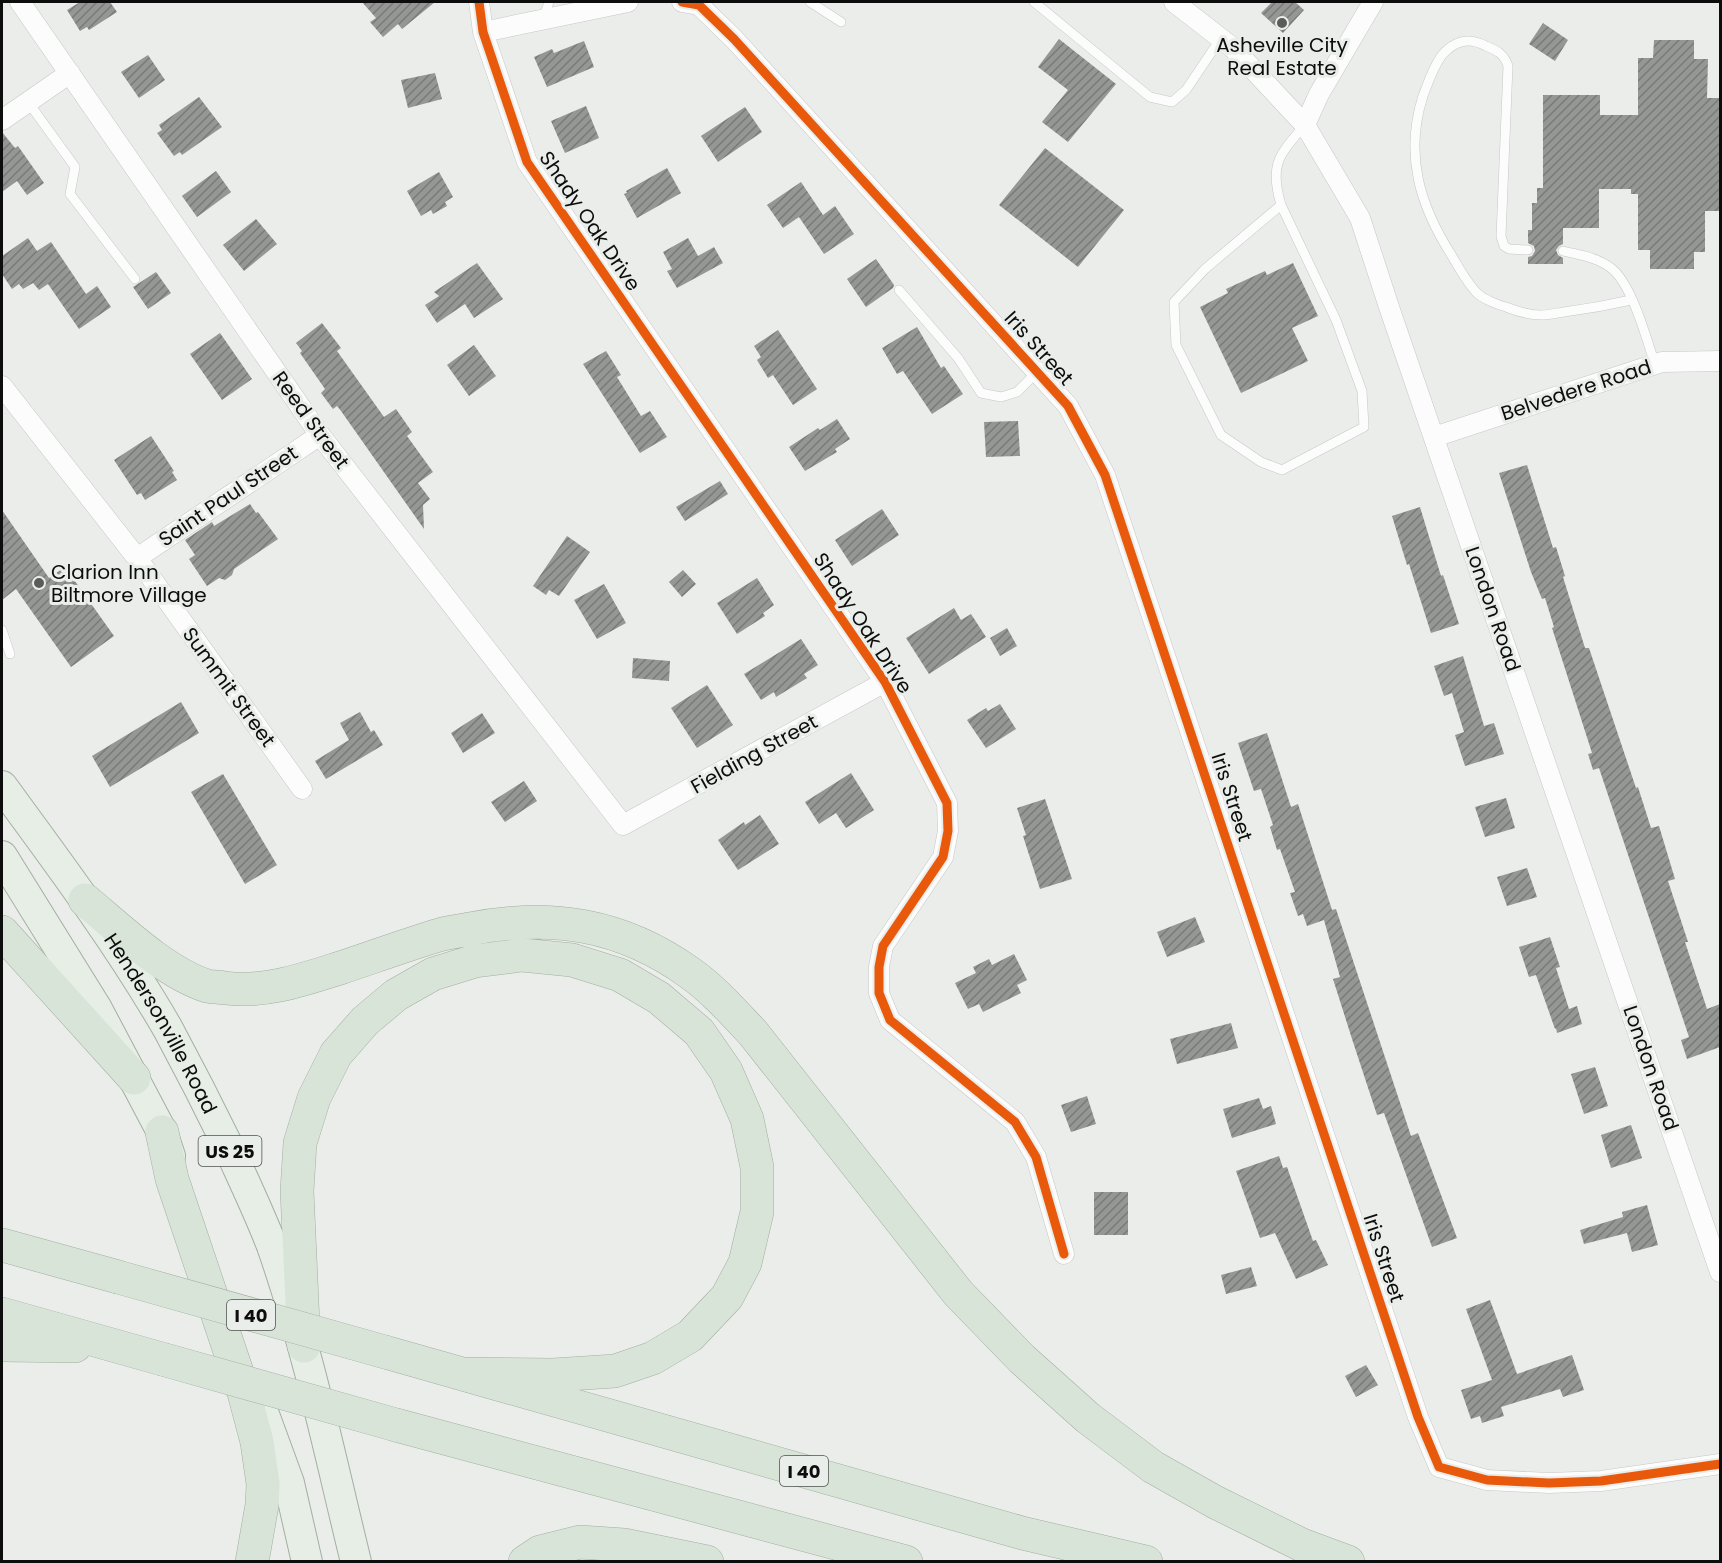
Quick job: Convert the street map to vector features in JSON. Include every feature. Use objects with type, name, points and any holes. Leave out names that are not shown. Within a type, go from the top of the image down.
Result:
[{"type":"highway","points":[[85,900],[170,969],[208,986],[239,990],[272,988],[441,934],[495,924],[537,921],[577,925],[624,937],[656,952],[690,974],[721,1000],[753,1033],[958,1293],[1022,1359],[1088,1418],[1153,1467],[1215,1502],[1302,1545],[1348,1562]]},
{"type":"highway","points":[[2,932],[134,1078]]},
{"type":"highway","points":[[304,1346],[297,1191],[300,1143],[314,1098],[336,1054],[365,1020],[396,995],[433,974],[475,961],[522,955],[572,960],[620,975],[659,998],[699,1032],[726,1071],[747,1119],[757,1167],[757,1212],[745,1263],[727,1297],[690,1336],[653,1358],[615,1371],[553,1375],[463,1374]]},
{"type":"highway","points":[[162,1132],[172,1179],[244,1393],[257,1442],[263,1484],[262,1505],[252,1562]]},
{"type":"highway","name":"I 40","points":[[4,1245],[1011,1530],[1146,1562]]},
{"type":"highway","points":[[2,1314],[396,1425],[906,1562]]},
{"type":"highway","points":[[2,1345],[129,1349]]},
{"type":"highway","points":[[525,1562],[540,1552],[580,1542],[624,1545],[707,1562]]},
{"type":"main road","name":"Hendersonville Road","points":[[2,786],[85,900],[167,1029],[207,1102],[240,1172],[271,1245],[304,1346],[356,1562]]},
{"type":"main road","name":"US 25","points":[[2,856],[97,1010],[162,1132],[289,1483],[307,1562]]},
{"type":"street","name":"Reed Street","points":[[20,2],[320,435],[623,825]]},
{"type":"street","name":"Shady Oak Drive","points":[[479,2],[483,32],[527,162],[885,682],[947,803],[948,831],[943,857],[883,946],[879,967],[879,993],[890,1020],[1015,1122],[1036,1157],[1064,1254]]},
{"type":"street","points":[[483,32],[546,10],[628,2]]},
{"type":"street","name":"Iris Street","points":[[682,2],[699,5],[735,39],[1068,406],[1105,475],[1418,1417],[1438,1467],[1488,1480],[1549,1483],[1601,1481],[1720,1464]]},
{"type":"street","points":[[1305,125],[1319,94],[1373,2]]},
{"type":"street","name":"London Road","points":[[1184,7],[1233,48],[1305,125],[1360,218],[1720,1272]]},
{"type":"street","points":[[2,120],[70,73]]},
{"type":"street","name":"Belvedere Road","points":[[1434,437],[1662,362],[1720,361]]},
{"type":"street","name":"Summit Street","points":[[2,386],[137,558],[302,789]]},
{"type":"street","name":"Saint Paul Street","points":[[137,558],[320,435]]},
{"type":"street","name":"Fielding Street","points":[[623,825],[885,682]]},
{"type":"lane","points":[[810,2],[842,22]]},
{"type":"lane","points":[[1034,2],[1150,97],[1172,102],[1186,90],[1221,38]]},
{"type":"lane","points":[[1528,250],[1509,249],[1504,246],[1502,236],[1508,66],[1505,57],[1494,49],[1475,40],[1463,41],[1450,47],[1441,57],[1428,83],[1414,135],[1415,163],[1421,192],[1436,231],[1458,267],[1479,295],[1505,307],[1541,315],[1594,308],[1631,300]]},
{"type":"lane","points":[[28,102],[75,167],[70,194],[135,279]]},
{"type":"lane","points":[[1281,205],[1205,269],[1174,302],[1176,345],[1221,435],[1261,462],[1282,470],[1364,427],[1362,392],[1336,320],[1281,205],[1276,189],[1276,171],[1282,152],[1305,125]]},
{"type":"lane","points":[[1563,251],[1591,257],[1611,268],[1622,280],[1640,319],[1655,364]]},
{"type":"lane","points":[[899,290],[958,358],[981,393],[1001,397],[1017,392],[1037,372]]},
{"type":"lane","points":[[2,630],[10,654]]},
{"type":"building","points":[[80,2],[110,2],[117,12],[89,30],[87,27],[80,31],[67,10]]},
{"type":"building","points":[[362,2],[435,2],[402,29],[398,24],[383,37],[370,22],[376,18]]},
{"type":"building","name":"Asheville City Real Estate","points":[[1272,2],[1295,2],[1304,10],[1283,33],[1261,13]]},
{"type":"building","points":[[1543,23],[1568,40],[1555,61],[1529,44]]},
{"type":"building","points":[[1059,39],[1116,84],[1068,142],[1042,122],[1068,90],[1038,67]]},
{"type":"building","points":[[1654,40],[1694,40],[1694,59],[1708,59],[1707,98],[1720,98],[1720,211],[1705,211],[1705,252],[1694,252],[1694,269],[1650,269],[1650,250],[1638,250],[1638,194],[1631,194],[1631,189],[1599,189],[1599,228],[1563,228],[1563,244],[1556,250],[1563,258],[1563,264],[1528,264],[1528,257],[1532,256],[1535,251],[1534,246],[1528,243],[1528,230],[1532,230],[1532,203],[1537,203],[1537,188],[1543,188],[1543,95],[1600,95],[1600,115],[1638,115],[1638,58],[1653,58]]},
{"type":"building","points":[[584,41],[594,67],[547,87],[534,57],[552,49],[554,53]]},
{"type":"building","points":[[148,55],[165,80],[139,98],[121,72]]},
{"type":"building","points":[[435,73],[442,99],[408,108],[401,80]]},
{"type":"building","points":[[199,97],[222,127],[182,155],[180,152],[174,156],[157,133],[162,130],[159,125]]},
{"type":"building","points":[[586,106],[599,138],[565,153],[551,121]]},
{"type":"building","points":[[745,107],[762,132],[718,162],[701,136]]},
{"type":"building","points":[[2,132],[15,148],[18,146],[44,183],[27,195],[17,181],[2,192]]},
{"type":"building","points":[[1045,148],[1124,210],[1078,267],[999,205]]},
{"type":"building","points":[[667,168],[681,193],[637,218],[624,194]]},
{"type":"building","points":[[216,171],[231,192],[197,217],[182,196]]},
{"type":"building","points":[[439,172],[453,197],[445,202],[447,206],[433,214],[431,210],[421,216],[407,191]]},
{"type":"building","points":[[801,182],[823,215],[835,206],[854,234],[824,254],[799,217],[783,228],[767,205]]},
{"type":"building","points":[[256,219],[277,244],[244,271],[223,245]]},
{"type":"building","points":[[28,238],[37,251],[51,242],[86,294],[97,286],[111,307],[79,329],[48,284],[39,290],[33,283],[23,289],[19,284],[12,289],[2,274],[2,256]]},
{"type":"building","points":[[688,238],[698,256],[714,247],[723,263],[677,288],[667,271],[672,269],[663,252]]},
{"type":"building","points":[[876,259],[894,285],[866,307],[847,279]]},
{"type":"building","points":[[477,263],[503,299],[474,318],[465,304],[437,323],[425,305],[439,296],[434,292]]},
{"type":"building","points":[[1293,263],[1318,316],[1292,328],[1308,361],[1241,393],[1200,307],[1228,293],[1226,289],[1265,271],[1267,275]]},
{"type":"building","points":[[156,272],[171,293],[148,309],[133,287]]},
{"type":"building","points":[[322,323],[341,348],[337,351],[384,417],[396,409],[412,432],[407,436],[433,472],[418,483],[430,499],[423,505],[424,529],[341,411],[337,406],[333,409],[321,393],[325,389],[300,353],[302,351],[296,343]]},
{"type":"building","points":[[917,327],[941,368],[944,366],[963,394],[932,414],[903,371],[897,374],[882,348]]},
{"type":"building","points":[[778,330],[817,389],[793,405],[773,375],[768,378],[757,360],[761,357],[754,346]]},
{"type":"building","points":[[220,333],[252,379],[222,400],[190,354]]},
{"type":"building","points":[[474,345],[496,376],[469,396],[447,365]]},
{"type":"building","points":[[606,351],[621,375],[617,377],[641,416],[650,411],[667,437],[640,453],[583,364]]},
{"type":"building","points":[[837,419],[850,439],[835,449],[837,452],[805,471],[789,447]]},
{"type":"building","points":[[1018,421],[1020,456],[986,457],[984,422]]},
{"type":"building","points":[[151,436],[174,471],[172,472],[177,480],[145,500],[141,493],[137,495],[114,460]]},
{"type":"building","points":[[1527,465],[1553,548],[1556,547],[1585,648],[1589,648],[1636,788],[1638,787],[1651,828],[1659,826],[1675,879],[1668,881],[1707,1009],[1720,1004],[1720,1047],[1687,1059],[1681,1040],[1689,1037],[1599,768],[1593,770],[1588,754],[1592,753],[1552,628],[1554,627],[1545,598],[1542,599],[1531,572],[1499,473]]},
{"type":"building","points":[[720,481],[728,494],[685,521],[676,507]]},
{"type":"building","points":[[250,504],[278,539],[234,569],[232,575],[225,580],[219,578],[207,586],[189,559],[195,555],[185,540],[212,522],[214,526]]},
{"type":"building","points":[[1420,507],[1441,576],[1443,575],[1459,624],[1431,633],[1392,516]]},
{"type":"building","points":[[882,509],[899,535],[852,566],[835,540]]},
{"type":"building","name":"Clarion Inn Biltmore Village","points":[[2,510],[49,578],[65,567],[114,636],[71,667],[16,589],[2,600]]},
{"type":"building","points":[[567,536],[590,552],[559,596],[549,590],[546,595],[533,586]]},
{"type":"building","points":[[683,570],[696,584],[682,597],[669,582]]},
{"type":"building","points":[[757,578],[774,605],[763,613],[765,616],[737,634],[717,603]]},
{"type":"building","points":[[604,584],[626,623],[597,639],[574,600]]},
{"type":"building","points":[[954,608],[961,620],[971,614],[986,637],[929,674],[906,638]]},
{"type":"building","points":[[1007,628],[1017,646],[1000,656],[990,638]]},
{"type":"building","points":[[801,639],[818,665],[804,674],[807,678],[776,697],[774,692],[761,700],[744,674]]},
{"type":"building","points":[[1463,656],[1484,726],[1494,723],[1504,754],[1465,766],[1455,735],[1464,732],[1452,693],[1444,696],[1434,666]]},
{"type":"building","points":[[633,658],[670,661],[669,681],[632,678]]},
{"type":"building","points":[[707,685],[733,725],[697,748],[671,708]]},
{"type":"building","points":[[181,702],[199,733],[110,787],[92,756]]},
{"type":"building","points":[[1000,704],[1016,729],[986,748],[967,720],[986,708],[988,711]]},
{"type":"building","points":[[360,712],[371,732],[374,730],[383,745],[326,779],[315,761],[349,740],[340,723]]},
{"type":"building","points":[[482,713],[495,733],[463,753],[451,733]]},
{"type":"building","points":[[1267,733],[1291,807],[1298,804],[1332,910],[1336,909],[1411,1136],[1418,1133],[1457,1238],[1432,1247],[1384,1113],[1377,1115],[1333,979],[1340,977],[1324,920],[1307,926],[1303,914],[1298,916],[1290,893],[1295,892],[1280,849],[1277,850],[1270,827],[1273,825],[1261,789],[1254,791],[1238,743]]},
{"type":"building","points":[[851,773],[874,810],[846,828],[836,813],[819,824],[805,802]]},
{"type":"building","points":[[223,774],[277,865],[245,884],[191,792]]},
{"type":"building","points":[[524,781],[537,801],[505,822],[491,802]]},
{"type":"building","points":[[1506,798],[1515,828],[1485,837],[1475,807]]},
{"type":"building","points":[[1045,799],[1072,879],[1040,889],[1023,836],[1026,835],[1017,808]]},
{"type":"building","points":[[760,815],[779,844],[738,870],[718,840],[744,822],[745,825]]},
{"type":"building","points":[[1527,868],[1537,897],[1507,906],[1497,877]]},
{"type":"building","points":[[1195,917],[1205,942],[1167,957],[1157,932]]},
{"type":"building","points":[[1550,937],[1560,967],[1556,968],[1569,1009],[1577,1006],[1582,1024],[1557,1033],[1536,975],[1529,977],[1519,947]]},
{"type":"building","points":[[1014,954],[1027,980],[1017,985],[1021,993],[983,1012],[979,1004],[968,1009],[955,983],[976,973],[973,967],[989,959],[992,965]]},
{"type":"building","points":[[1231,1023],[1238,1048],[1177,1064],[1170,1039]]},
{"type":"building","points":[[1595,1067],[1608,1106],[1584,1114],[1571,1074]]},
{"type":"building","points":[[1087,1096],[1096,1124],[1071,1132],[1061,1105]]},
{"type":"building","points":[[1259,1098],[1263,1109],[1271,1106],[1276,1124],[1232,1138],[1223,1109]]},
{"type":"building","points":[[1631,1125],[1642,1158],[1611,1168],[1601,1135]]},
{"type":"building","points":[[1279,1156],[1283,1168],[1287,1167],[1313,1241],[1316,1240],[1328,1265],[1296,1279],[1275,1233],[1260,1238],[1236,1171]]},
{"type":"building","points":[[1094,1192],[1128,1192],[1128,1235],[1094,1235]]},
{"type":"building","points":[[1647,1205],[1658,1245],[1632,1252],[1627,1233],[1584,1244],[1580,1230],[1623,1217],[1622,1212]]},
{"type":"building","points":[[1251,1267],[1257,1286],[1226,1294],[1221,1275]]},
{"type":"building","points":[[1490,1300],[1517,1374],[1572,1355],[1584,1390],[1563,1397],[1560,1389],[1501,1407],[1504,1416],[1482,1423],[1480,1416],[1471,1419],[1461,1390],[1492,1380],[1466,1309]]},
{"type":"building","points":[[1366,1365],[1378,1385],[1356,1397],[1345,1376]]},
{"type":"cycle path","points":[[479,2],[483,32],[527,162],[885,682],[947,803],[948,831],[943,857],[883,946],[879,967],[879,993],[890,1020],[1015,1122],[1036,1157],[1064,1254]]},
{"type":"cycle path","points":[[682,2],[699,5],[734,39],[1068,406],[1105,475],[1418,1417],[1439,1467],[1487,1480],[1549,1483],[1601,1481],[1720,1464]]},
{"type":"place","name":"Asheville City Real Estate","points":[[1282,23]]},
{"type":"place","name":"Clarion Inn Biltmore Village","points":[[39,583]]}]
